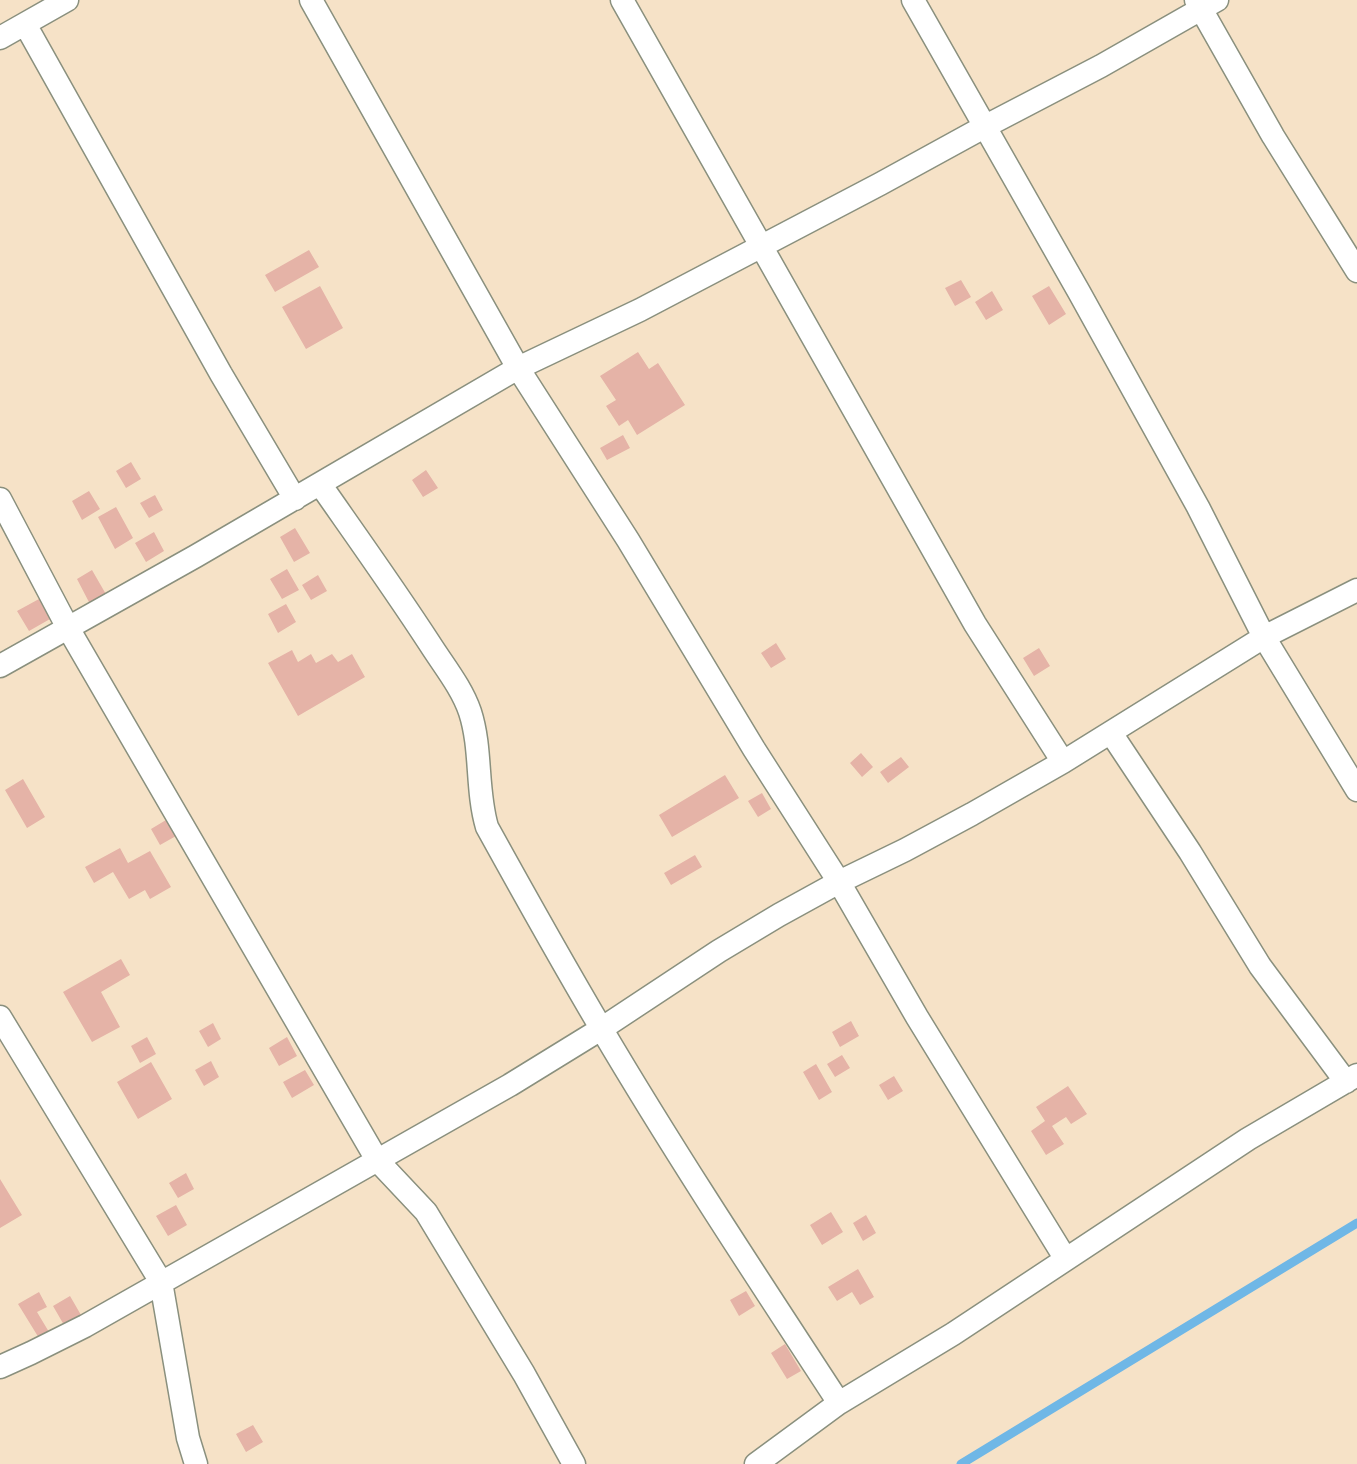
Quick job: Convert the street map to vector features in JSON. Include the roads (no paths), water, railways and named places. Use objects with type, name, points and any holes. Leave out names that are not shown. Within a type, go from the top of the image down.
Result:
[{"type":"street","points":[[0,38],[67,0]]},
{"type":"street","points":[[311,0],[518,368],[839,882],[917,1017],[1065,1258]]},
{"type":"street","points":[[622,0],[975,624],[1063,762]]},
{"type":"street","points":[[913,0],[1079,292],[1264,637],[1357,790]]},
{"type":"street","points":[[0,666],[518,368],[640,310],[880,184],[1101,66],[1204,3],[1273,136],[1357,271]]},
{"type":"street","points":[[25,24],[221,374],[295,499]]},
{"type":"street","points":[[320,484],[462,694],[475,730],[482,812],[487,827],[601,1029],[732,1241],[839,1403]]},
{"type":"street","points":[[0,499],[68,628],[377,1160],[426,1212],[524,1374],[574,1464]]},
{"type":"street","points":[[0,1367],[85,1326],[510,1085],[719,951],[839,882],[919,843],[1063,762],[1264,637],[1357,590]]},
{"type":"street","points":[[756,1464],[839,1403],[953,1334],[1248,1139],[1351,1079],[1260,966],[1190,852],[1111,733]]},
{"type":"street","points":[[0,1017],[161,1282],[188,1438],[196,1464]]},
{"type":"waterway","points":[[961,1464],[1357,1223]]}]
